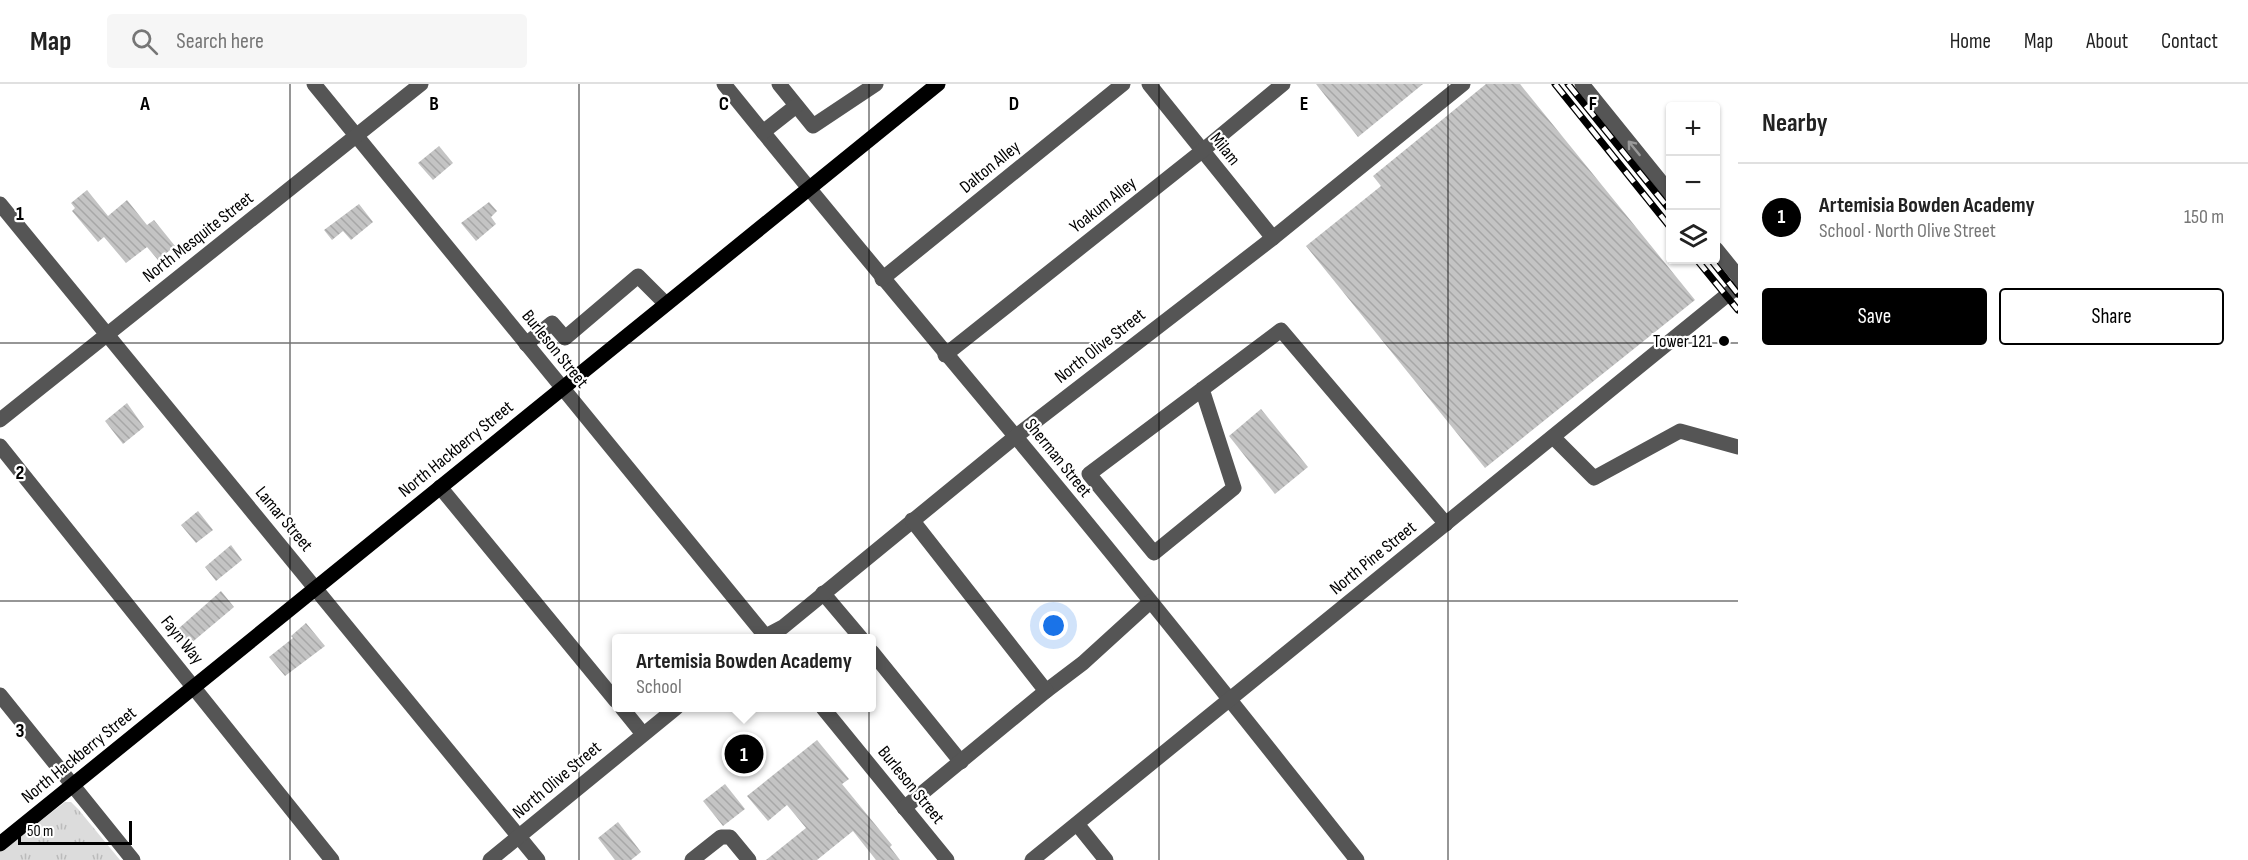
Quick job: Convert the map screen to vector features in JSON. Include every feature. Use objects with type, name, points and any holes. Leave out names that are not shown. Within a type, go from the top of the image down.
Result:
[{"type":"main road","name":"North Hackberry Street","points":[[0,844],[933,85]]},
{"type":"street","name":"Burleson Street","points":[[315,84],[761,634]]},
{"type":"street","name":"North Mesquite Street","points":[[0,420],[421,84]]},
{"type":"street","name":"Sherman Street","points":[[724,84],[882,279],[1150,602],[1357,860]]},
{"type":"street","points":[[779,84],[813,126],[876,84]]},
{"type":"street","name":"Dalton Alley","points":[[882,279],[1123,84]]},
{"type":"street","name":"Milam","points":[[1149,84],[1273,238]]},
{"type":"street","name":"Yoakum Alley","points":[[945,354],[1283,84]]},
{"type":"street","name":"North Olive Street","points":[[771,634],[783,627],[1015,437],[1273,238],[1463,84]]},
{"type":"street","points":[[1582,84],[1666,187]]},
{"type":"street","points":[[763,132],[796,106]]},
{"type":"street","name":"Lamar Street","points":[[0,204],[538,860]]},
{"type":"street","points":[[1720,254],[1738,276]]},
{"type":"street","points":[[526,344],[552,323],[565,338],[638,276],[666,304]]},
{"type":"street","name":"North Pine Street","points":[[1032,860],[1738,286]]},
{"type":"street","points":[[1202,389],[1234,488],[1154,554],[1089,474],[1202,389],[1281,330],[1446,524]]},
{"type":"street","points":[[1553,437],[1594,478],[1680,431],[1738,447]]},
{"type":"street","name":"Fayn Way","points":[[0,446],[332,860]]},
{"type":"street","points":[[440,487],[612,696]]},
{"type":"street","points":[[912,520],[1046,691]]},
{"type":"street","points":[[823,593],[857,634]]},
{"type":"street","points":[[904,808],[1083,663],[1150,602]]},
{"type":"street","points":[[876,657],[961,762]]},
{"type":"street","points":[[0,695],[133,860]]},
{"type":"street","points":[[625,712],[643,734]]},
{"type":"street","name":"North Olive Street","points":[[490,860],[671,712]]},
{"type":"street","name":"Burleson Street","points":[[826,712],[947,860]]},
{"type":"street","points":[[1077,824],[1106,860]]},
{"type":"street","points":[[692,860],[721,837],[730,837],[749,860]]},
{"type":"green space","points":[[65,802],[71,802],[78,809],[120,860],[0,860],[0,852]]},
{"type":"building","points":[[1316,84],[1423,84],[1358,137]]},
{"type":"building","points":[[1486,84],[1520,84],[1695,300],[1485,468],[1306,246],[1381,186],[1373,176]]},
{"type":"building","points":[[439,146],[453,163],[433,180],[418,163]]},
{"type":"building","points":[[87,190],[108,216],[127,200],[147,225],[154,220],[175,246],[158,260],[147,247],[126,263],[104,237],[98,242],[72,211],[75,208],[71,203]]},
{"type":"building","points":[[489,202],[497,211],[491,217],[496,224],[476,241],[461,223]]},
{"type":"building","points":[[359,204],[373,222],[351,240],[343,231],[332,240],[324,230]]},
{"type":"building","points":[[127,403],[144,427],[123,444],[105,421]]},
{"type":"building","points":[[1261,409],[1308,467],[1275,494],[1229,436]]},
{"type":"building","points":[[198,511],[213,530],[196,543],[181,525]]},
{"type":"building","points":[[231,545],[242,560],[216,581],[205,567]]},
{"type":"building","points":[[221,591],[234,607],[190,644],[178,629]]},
{"type":"building","points":[[306,623],[325,646],[285,676],[269,657],[293,638],[291,636]]},
{"type":"building","points":[[817,740],[849,779],[842,784],[892,845],[890,847],[900,860],[876,860],[853,831],[817,860],[766,860],[806,828],[787,805],[768,821],[747,796]]},
{"type":"building","points":[[725,784],[745,809],[723,826],[703,801]]},
{"type":"building","points":[[618,822],[641,852],[631,860],[615,860],[598,838]]},
{"type":"railway","points":[[1555,84],[1666,222]]},
{"type":"railway","points":[[1568,84],[1666,205]]},
{"type":"railway","points":[[1700,264],[1738,310]]},
{"type":"railway","points":[[1714,264],[1738,294]]},
{"type":"place","name":"Tower 121","points":[[1724,341]]},
{"type":"place","name":"Artemisia Bowden Academy","points":[[744,754]]}]
